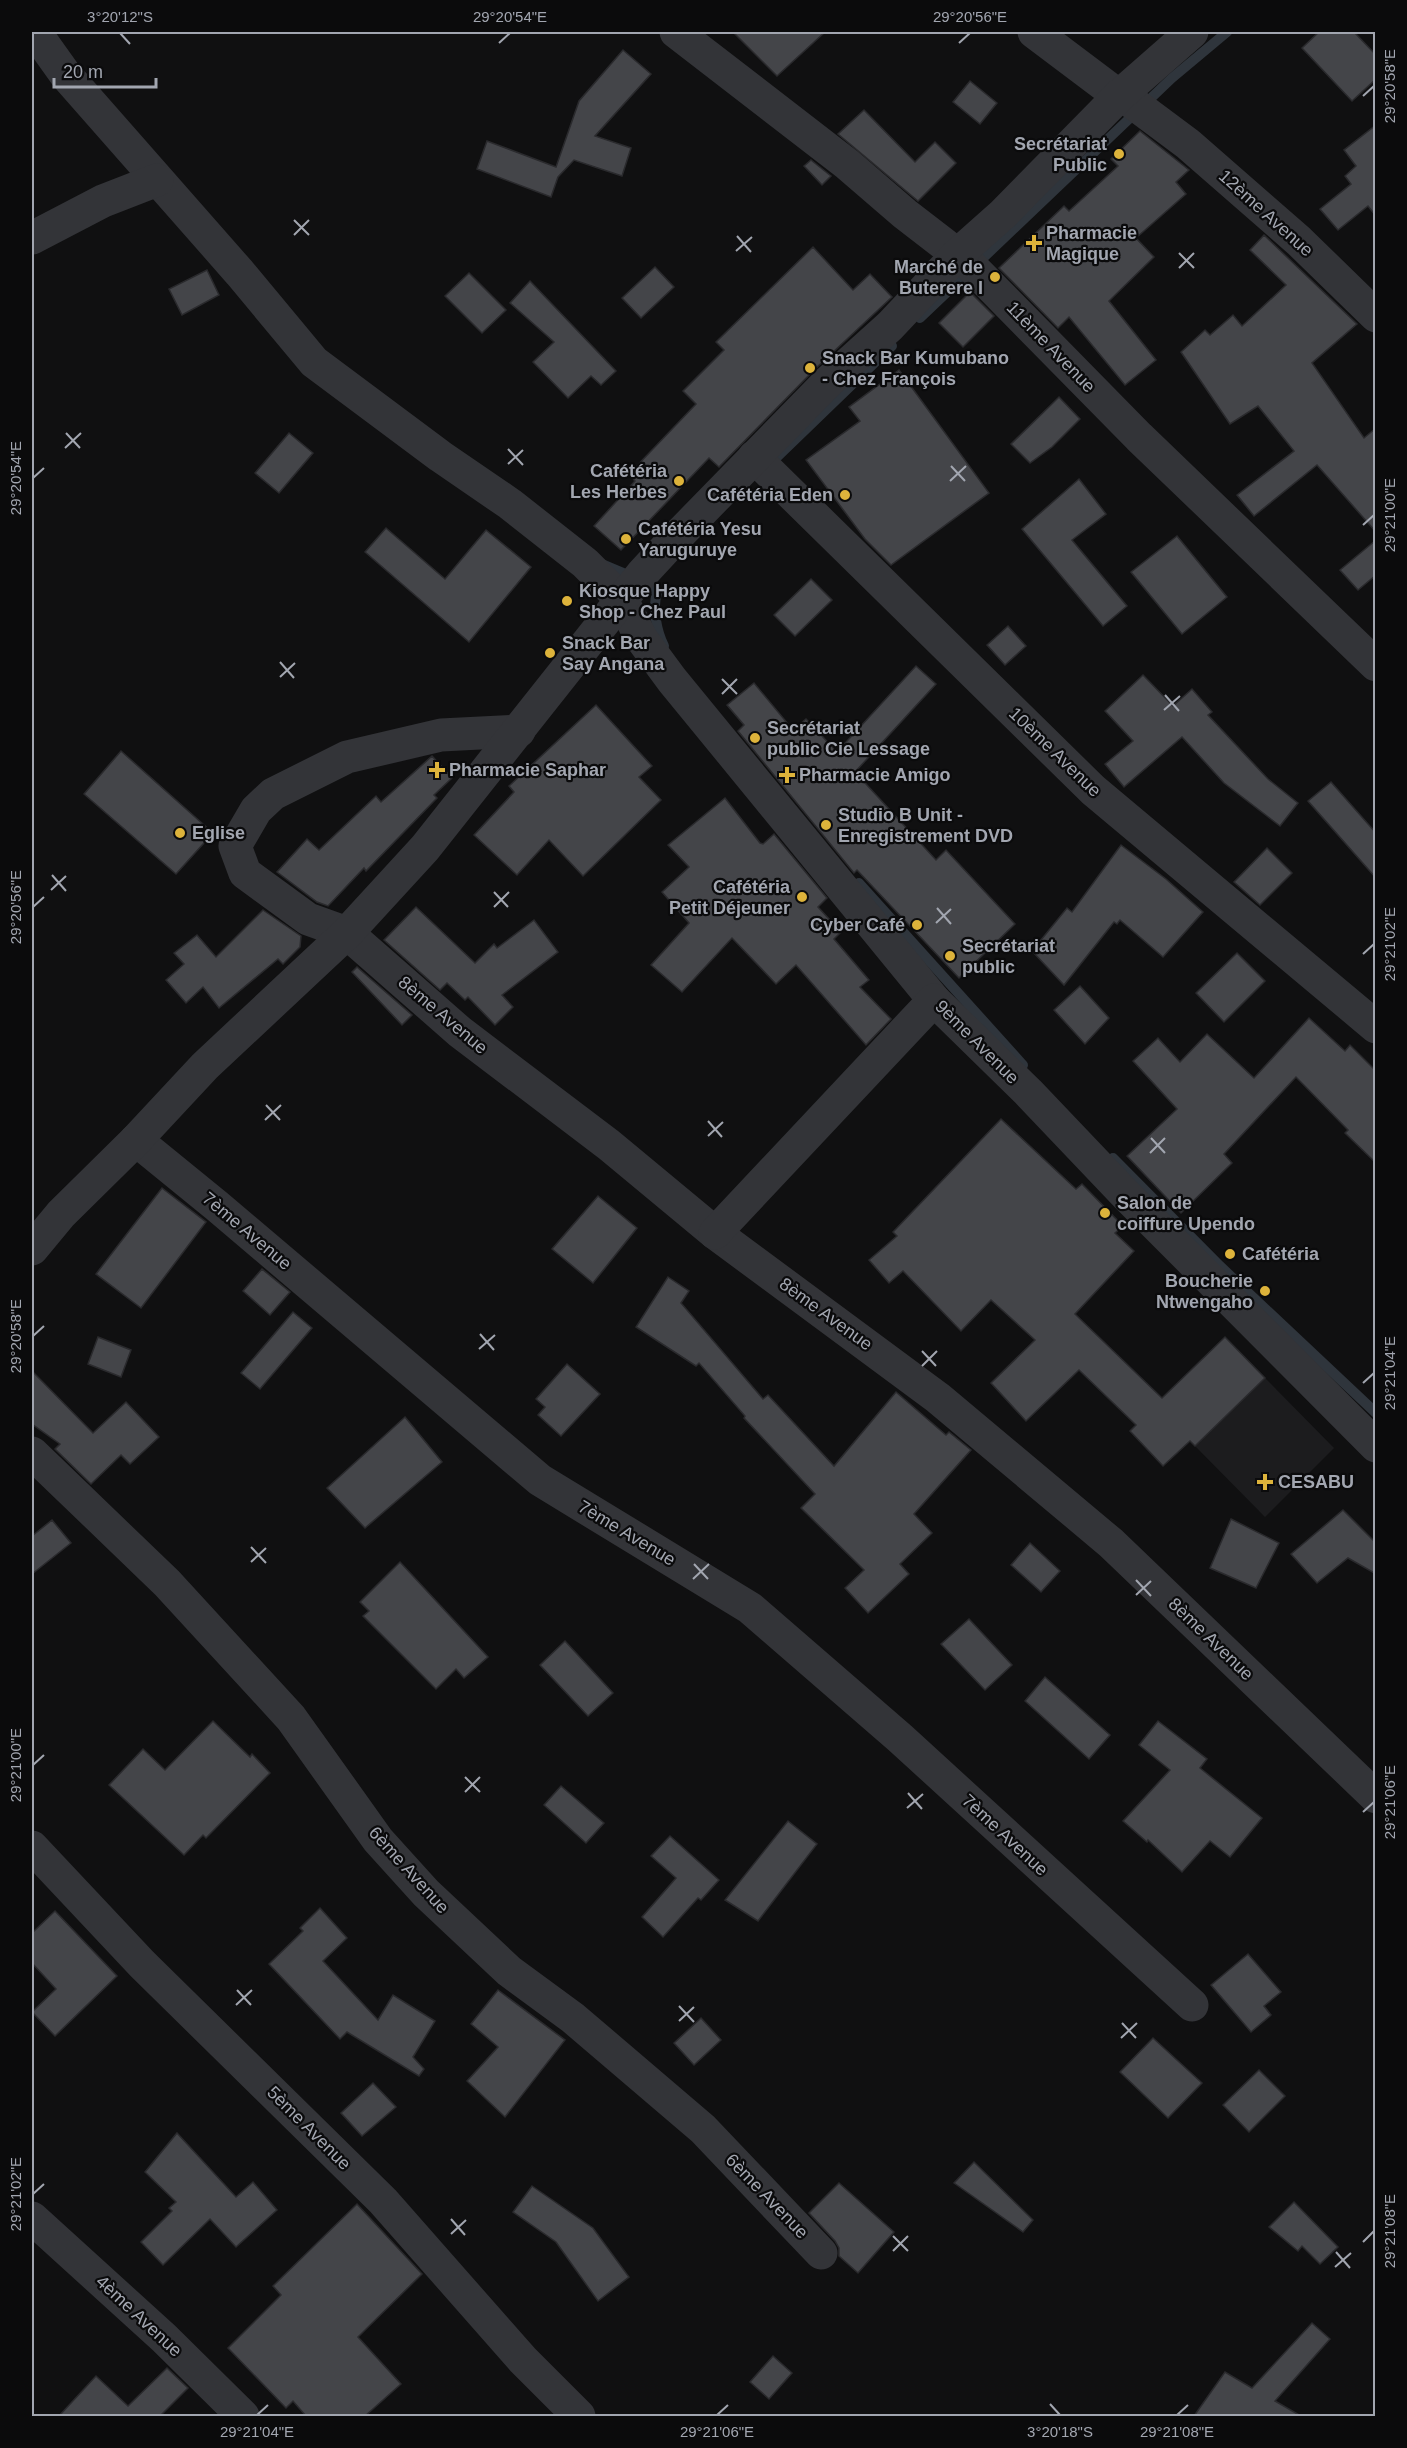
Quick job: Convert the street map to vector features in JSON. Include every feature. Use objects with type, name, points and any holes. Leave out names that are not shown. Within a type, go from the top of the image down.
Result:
[{"type":"street","name":"9ème Avenue","points":[[35,32],[65,74],[240,273],[314,362],[440,456],[510,504],[585,563],[634,586],[641,638],[672,680],[934,1000],[1028,1092],[1127,1196],[1376,1446]]},
{"type":"street","name":"11ème Avenue","points":[[676,32],[847,164],[970,266],[1139,437],[1376,665]]},
{"type":"street","name":"12ème Avenue","points":[[1034,32],[1188,144],[1299,241],[1376,316]]},
{"type":"street","points":[[32,1249],[61,1214],[136,1140],[205,1066],[347,933],[425,848],[634,586],[763,466],[828,382],[891,326],[970,266],[1003,214],[1133,104],[1192,32]]},
{"type":"street","points":[[32,238],[103,201],[157,180]]},
{"type":"street","name":"10ème Avenue","points":[[763,466],[1093,790],[1376,1027]]},
{"type":"street","name":"8ème Avenue","points":[[519,731],[441,735],[348,757],[273,794],[256,810],[235,846],[245,873],[308,919],[347,933],[460,1032],[609,1145],[715,1233],[938,1398],[1111,1543],[1376,1797]]},
{"type":"street","points":[[715,1233],[934,1000]]},
{"type":"street","name":"7ème Avenue","points":[[136,1140],[540,1480],[750,1608],[900,1738],[1192,2005]]},
{"type":"street","name":"6ème Avenue","points":[[32,1453],[167,1582],[291,1718],[378,1840],[426,1893],[509,1971],[573,2018],[703,2128],[821,2253]]},
{"type":"street","name":"5ème Avenue","points":[[32,1847],[142,1964],[383,2202],[523,2360],[579,2416]]},
{"type":"street","name":"4ème Avenue","points":[[32,2218],[164,2338],[243,2416]]},
{"type":"shaded area","name":"CESABU","points":[[1265,1378],[1334,1448],[1265,1517],[1195,1446]]},
{"type":"building","points":[[733,32],[825,32],[777,76]]},
{"type":"building","points":[[1319,32],[1354,32],[1376,55],[1376,79],[1352,101],[1302,48]]},
{"type":"building","points":[[623,50],[651,74],[595,136],[631,148],[622,176],[574,160],[558,177],[551,197],[477,169],[487,141],[556,167],[579,101]]},
{"type":"building","points":[[970,81],[997,103],[980,124],[953,102]]},
{"type":"building","points":[[864,110],[915,162],[935,142],[956,163],[918,201],[838,134]]},
{"type":"building","points":[[1376,125],[1376,216],[1368,206],[1338,230],[1320,209],[1351,184],[1345,176],[1356,166],[1344,150]]},
{"type":"building","points":[[1140,131],[1189,170],[1176,182],[1186,194],[1136,238],[1154,257],[1109,301],[1156,360],[1125,385],[1069,317],[1058,328],[999,268],[1064,206],[1069,211],[1118,166],[1111,159]]},
{"type":"building","points":[[811,160],[831,176],[822,185],[804,166]]},
{"type":"building","points":[[1264,235],[1357,324],[1312,363],[1364,438],[1376,428],[1376,532],[1317,465],[1254,516],[1237,495],[1294,451],[1258,406],[1230,424],[1181,352],[1205,330],[1210,335],[1233,315],[1242,326],[1286,285],[1250,250]]},
{"type":"building","points":[[813,247],[853,290],[870,274],[892,297],[815,369],[719,467],[709,458],[621,550],[594,526],[635,481],[629,474],[696,404],[683,391],[724,350],[716,342]]},
{"type":"building","points":[[655,267],[674,287],[641,318],[622,298]]},
{"type":"building","points":[[207,270],[219,295],[182,315],[169,289]]},
{"type":"building","points":[[469,273],[506,310],[482,333],[445,296]]},
{"type":"building","points":[[530,281],[616,371],[601,385],[591,376],[568,398],[533,362],[554,342],[510,303]]},
{"type":"building","points":[[970,292],[994,316],[963,347],[939,323]]},
{"type":"building","points":[[899,370],[989,493],[891,565],[865,539],[806,460],[860,421],[849,407]]},
{"type":"building","points":[[1059,397],[1080,419],[1052,447],[1030,463],[1011,444]]},
{"type":"building","points":[[289,433],[313,453],[279,493],[255,473]]},
{"type":"building","points":[[1079,479],[1106,514],[1072,540],[1127,606],[1103,626],[1022,529]]},
{"type":"building","points":[[386,528],[445,579],[486,530],[531,567],[469,642],[365,552]]},
{"type":"building","points":[[1177,536],[1227,597],[1182,634],[1131,572]]},
{"type":"building","points":[[1376,540],[1376,575],[1358,590],[1340,570]]},
{"type":"building","points":[[811,579],[832,600],[795,636],[774,615]]},
{"type":"building","points":[[1008,626],[1026,646],[1005,665],[987,645]]},
{"type":"building","points":[[916,666],[936,684],[855,772],[936,860],[946,850],[1015,924],[959,978],[857,870],[854,873],[738,731],[744,725],[727,705],[754,683],[793,730],[806,719],[837,752]]},
{"type":"building","points":[[1143,675],[1173,706],[1192,689],[1212,712],[1208,715],[1268,779],[1298,803],[1280,826],[1224,783],[1182,737],[1124,787],[1105,764],[1133,741],[1105,711]]},
{"type":"building","points":[[596,705],[652,766],[639,777],[661,800],[583,876],[549,840],[517,875],[474,835],[514,792],[509,786]]},
{"type":"building","points":[[121,751],[213,833],[176,874],[84,794]]},
{"type":"building","points":[[432,756],[452,778],[434,795],[437,798],[366,871],[364,868],[328,906],[317,902],[277,872],[307,839],[319,850],[376,796],[381,802]]},
{"type":"building","points":[[1331,782],[1376,833],[1376,878],[1308,801]]},
{"type":"building","points":[[725,798],[760,843],[763,844],[774,834],[827,898],[818,907],[841,932],[834,939],[869,980],[860,987],[891,1019],[866,1045],[796,965],[776,984],[732,938],[682,992],[651,965],[689,923],[662,892],[689,867],[668,845]]},
{"type":"building","points":[[1121,845],[1166,879],[1203,912],[1163,957],[1120,920],[1117,924],[1114,922],[1064,985],[1032,951],[1067,908],[1072,912]]},
{"type":"building","points":[[1267,848],[1292,873],[1260,905],[1234,882]]},
{"type":"building","points":[[416,907],[475,963],[494,944],[497,948],[534,920],[558,952],[502,995],[513,1007],[495,1025],[468,997],[465,1000],[447,983],[440,990],[384,940]]},
{"type":"building","points":[[263,910],[301,936],[300,947],[283,964],[278,959],[219,1008],[203,987],[186,1003],[166,980],[184,964],[174,953],[197,935],[216,957]]},
{"type":"building","points":[[1237,953],[1265,981],[1224,1022],[1196,993]]},
{"type":"building","points":[[357,967],[412,1015],[402,1025],[352,972]]},
{"type":"building","points":[[1080,986],[1109,1018],[1085,1044],[1054,1010]]},
{"type":"building","points":[[1309,1018],[1345,1051],[1350,1045],[1376,1071],[1376,1163],[1345,1133],[1348,1130],[1296,1077],[1224,1154],[1232,1163],[1181,1213],[1127,1156],[1177,1109],[1133,1061],[1158,1038],[1180,1062],[1207,1034],[1254,1078]]},
{"type":"building","points":[[1001,1119],[1076,1189],[1082,1184],[1123,1226],[1115,1233],[1134,1251],[1075,1314],[1162,1398],[1225,1337],[1265,1378],[1195,1446],[1190,1441],[1163,1466],[1130,1431],[1136,1425],[1079,1370],[1026,1421],[991,1383],[1035,1340],[991,1300],[961,1331],[903,1271],[889,1283],[869,1260],[897,1236],[893,1232]]},
{"type":"building","points":[[162,1188],[206,1222],[141,1308],[96,1274]]},
{"type":"building","points":[[598,1196],[637,1228],[593,1283],[552,1249]]},
{"type":"building","points":[[262,1269],[290,1292],[270,1315],[243,1291]]},
{"type":"building","points":[[668,1277],[689,1291],[681,1303],[763,1399],[768,1395],[834,1466],[896,1392],[946,1435],[949,1432],[971,1450],[914,1514],[932,1533],[900,1564],[909,1574],[868,1613],[845,1588],[864,1570],[801,1508],[815,1494],[744,1418],[745,1416],[699,1363],[696,1366],[636,1327]]},
{"type":"building","points":[[293,1312],[312,1328],[260,1389],[241,1373]]},
{"type":"building","points":[[98,1337],[131,1350],[121,1377],[88,1364]]},
{"type":"building","points":[[567,1364],[600,1394],[561,1436],[538,1415],[545,1407],[536,1399]]},
{"type":"building","points":[[32,1371],[93,1433],[126,1402],[159,1437],[130,1464],[121,1455],[91,1484],[55,1449],[60,1444],[32,1424]]},
{"type":"building","points":[[405,1417],[442,1462],[365,1528],[327,1488]]},
{"type":"building","points":[[1343,1510],[1376,1543],[1376,1574],[1348,1558],[1317,1583],[1291,1554]]},
{"type":"building","points":[[1231,1519],[1279,1543],[1256,1588],[1210,1568]]},
{"type":"building","points":[[52,1520],[71,1543],[32,1574],[32,1536]]},
{"type":"building","points":[[1030,1543],[1060,1571],[1041,1592],[1011,1565]]},
{"type":"building","points":[[400,1562],[488,1657],[464,1678],[456,1669],[436,1689],[363,1616],[369,1611],[360,1602]]},
{"type":"building","points":[[969,1619],[1012,1665],[985,1690],[941,1644]]},
{"type":"building","points":[[565,1641],[613,1693],[588,1716],[540,1665]]},
{"type":"building","points":[[1045,1677],[1110,1735],[1089,1759],[1025,1701]]},
{"type":"building","points":[[213,1721],[250,1757],[252,1754],[270,1773],[206,1838],[203,1835],[184,1855],[109,1785],[143,1749],[165,1770]]},
{"type":"building","points":[[1158,1721],[1207,1759],[1200,1768],[1262,1818],[1230,1857],[1210,1841],[1182,1872],[1148,1840],[1147,1842],[1123,1821],[1170,1770],[1139,1745]]},
{"type":"building","points":[[561,1786],[604,1823],[586,1843],[544,1805]]},
{"type":"building","points":[[788,1821],[817,1844],[758,1921],[725,1900]]},
{"type":"building","points":[[670,1836],[719,1880],[701,1900],[698,1898],[663,1937],[642,1917],[676,1878],[651,1856]]},
{"type":"building","points":[[320,1908],[347,1938],[323,1961],[378,2020],[393,1995],[435,2021],[413,2057],[424,2069],[419,2076],[347,2032],[340,2039],[269,1964],[303,1931],[300,1928]]},
{"type":"building","points":[[55,1911],[117,1976],[55,2036],[32,2012],[56,1989],[32,1963],[32,1933]]},
{"type":"building","points":[[1248,1954],[1281,1992],[1264,2006],[1271,2015],[1251,2032],[1211,1985]]},
{"type":"building","points":[[498,1990],[565,2040],[505,2117],[467,2081],[498,2047],[471,2024]]},
{"type":"building","points":[[701,2018],[721,2040],[694,2065],[674,2043]]},
{"type":"building","points":[[1153,2038],[1202,2083],[1168,2118],[1120,2072]]},
{"type":"building","points":[[1259,2070],[1285,2096],[1249,2132],[1223,2105]]},
{"type":"building","points":[[373,2083],[396,2107],[362,2136],[341,2113]]},
{"type":"building","points":[[177,2133],[236,2197],[253,2182],[277,2210],[236,2247],[210,2219],[163,2265],[141,2242],[172,2211],[169,2208],[176,2202],[145,2172]]},
{"type":"building","points":[[974,2162],[1033,2220],[1023,2232],[954,2183]]},
{"type":"building","points":[[839,2183],[894,2232],[858,2273],[839,2256],[839,2248],[835,2241],[809,2213]]},
{"type":"building","points":[[532,2186],[593,2228],[629,2277],[598,2301],[556,2242],[513,2212]]},
{"type":"building","points":[[1294,2202],[1338,2247],[1320,2264],[1302,2246],[1298,2251],[1269,2227]]},
{"type":"building","points":[[357,2204],[422,2274],[358,2337],[401,2384],[365,2416],[306,2416],[293,2401],[286,2408],[228,2348],[281,2295],[273,2286]]},
{"type":"building","points":[[1312,2323],[1330,2339],[1275,2401],[1301,2416],[1194,2416],[1225,2372],[1252,2388]]},
{"type":"building","points":[[773,2356],[792,2373],[769,2399],[750,2382]]},
{"type":"building","points":[[167,2368],[188,2388],[160,2416],[59,2416],[96,2376],[128,2406]]},
{"type":"waterway","points":[[920,318],[1172,78],[1227,32]]},
{"type":"waterway","points":[[774,460],[892,346]]},
{"type":"waterway","points":[[602,564],[652,585],[657,593],[656,620],[664,646]]},
{"type":"waterway","points":[[859,883],[1023,1065]]},
{"type":"waterway","points":[[1113,1158],[1220,1266],[1376,1413]]},
{"type":"place","name":"Secrétariat Public","points":[[1119,154]]},
{"type":"place","name":"Pharmacie Magique","points":[[1034,243]]},
{"type":"place","name":"Marché de Buterere I","points":[[995,277]]},
{"type":"place","name":"Snack Bar Kumubano - Chez François","points":[[810,368]]},
{"type":"place","name":"Cafétéria Les Herbes","points":[[679,481]]},
{"type":"place","name":"Cafétéria Eden","points":[[845,495]]},
{"type":"place","name":"Cafétéria Yesu Yaruguruye","points":[[626,539]]},
{"type":"place","name":"Kiosque Happy Shop - Chez Paul","points":[[567,601]]},
{"type":"place","name":"Snack Bar Say Angana","points":[[550,653]]},
{"type":"place","name":"Secrétariat public Cie Lessage","points":[[755,738]]},
{"type":"place","name":"Pharmacie Saphar","points":[[437,770]]},
{"type":"place","name":"Pharmacie Amigo","points":[[787,775]]},
{"type":"place","name":"Studio B Unit - Enregistrement DVD","points":[[826,825]]},
{"type":"place","name":"Eglise","points":[[180,833]]},
{"type":"place","name":"Cafétéria Petit Déjeuner","points":[[802,897]]},
{"type":"place","name":"Cyber Café","points":[[917,925]]},
{"type":"place","name":"Secrétariat public","points":[[950,956]]},
{"type":"place","name":"Salon de coiffure Upendo","points":[[1105,1213]]},
{"type":"place","name":"Cafétéria","points":[[1230,1254]]},
{"type":"place","name":"Boucherie Ntwengaho","points":[[1265,1291]]},
{"type":"place","name":"CESABU","points":[[1265,1482]]}]
